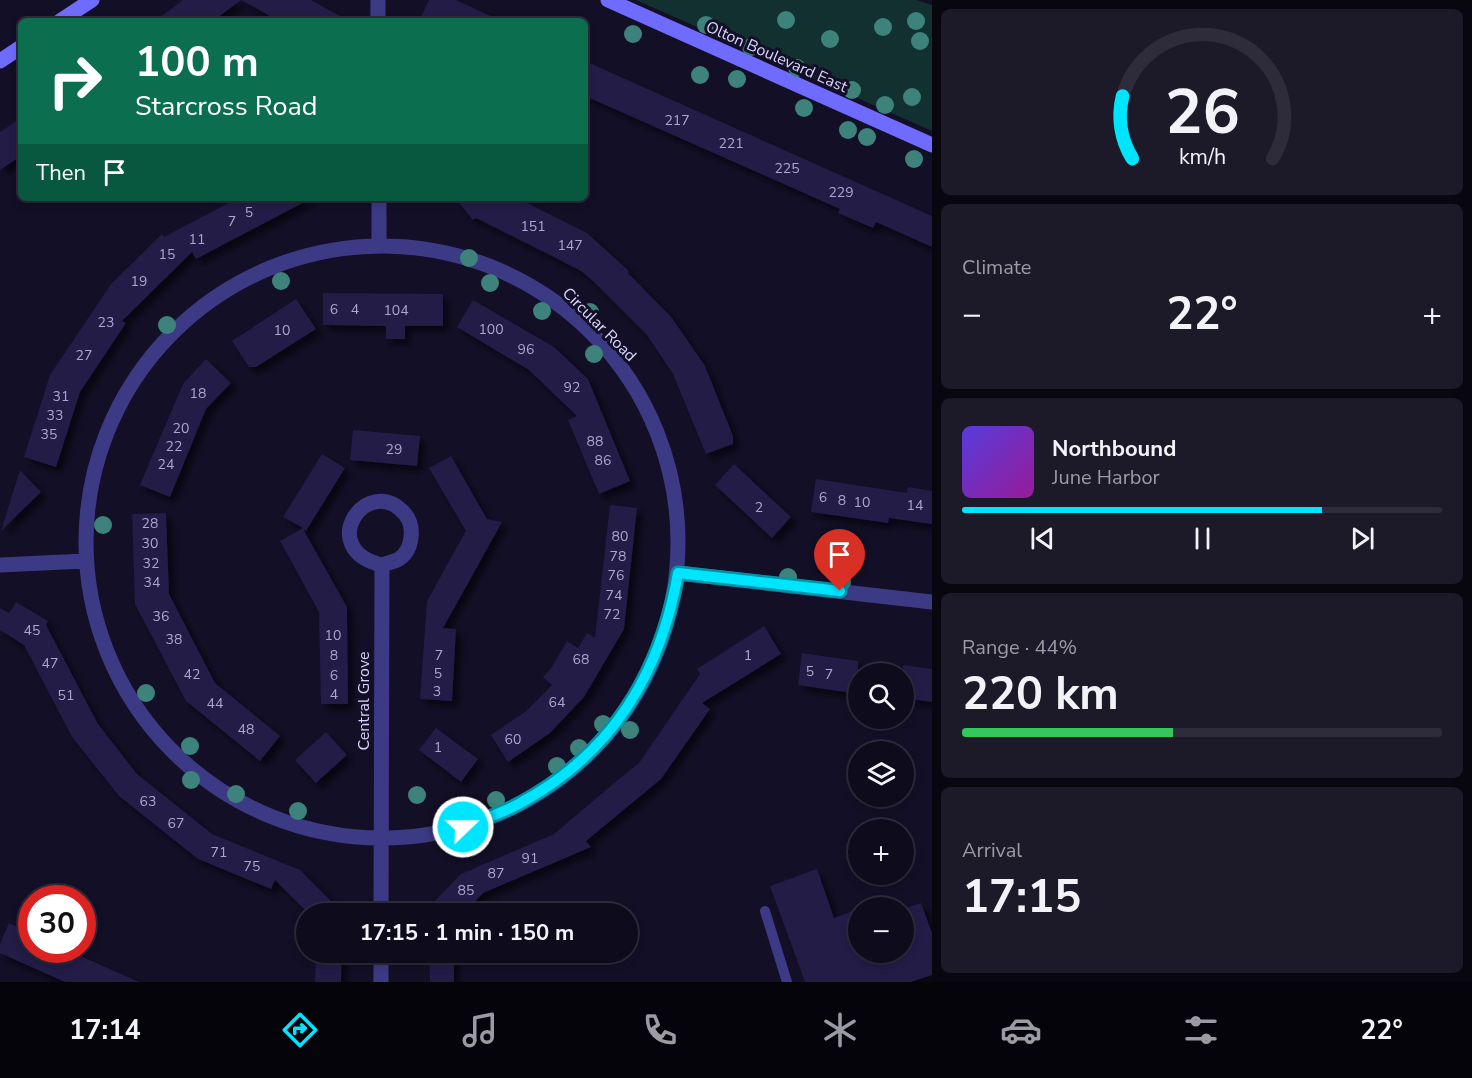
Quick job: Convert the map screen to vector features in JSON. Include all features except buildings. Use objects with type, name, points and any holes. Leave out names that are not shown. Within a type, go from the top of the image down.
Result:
[{"type":"main road","points":[[65,18],[92,0]]},
{"type":"main road","name":"Olton Boulevard East","points":[[608,0],[932,145]]},
{"type":"main road","points":[[0,61],[18,49]]},
{"type":"street","points":[[378,0],[378,18]]},
{"type":"street","points":[[379,201],[379,245]]},
{"type":"street","name":"Circular Road","points":[[379,245],[475,260],[544,294],[573,318],[606,351],[632,383],[653,423],[670,472],[679,532],[678,573],[673,603],[641,688],[611,730],[560,779],[520,803],[463,827],[380,836],[318,829],[267,815],[209,785],[185,765],[166,747],[137,709],[103,647],[92,613],[85,561],[88,506],[102,445],[120,407],[141,372],[171,338],[202,307],[244,280],[290,260],[341,249],[379,245]]},
{"type":"street","points":[[384,501],[399,507],[409,519],[412,541],[401,558],[382,565],[365,561],[350,544],[350,525],[359,509],[373,502],[384,501]]},
{"type":"street","points":[[0,565],[85,561]]},
{"type":"street","name":"Central Grove","points":[[381,903],[382,565]]},
{"type":"street","points":[[678,573],[932,602]]},
{"type":"street","points":[[381,963],[381,982]]},
{"type":"lane","points":[[765,911],[787,982]]},
{"type":"green space","points":[[636,0],[916,0],[932,5],[932,131]]},
{"type":"route","points":[[463,827],[520,803],[560,779],[611,730],[641,688],[673,603],[678,573],[840,591]]}]
